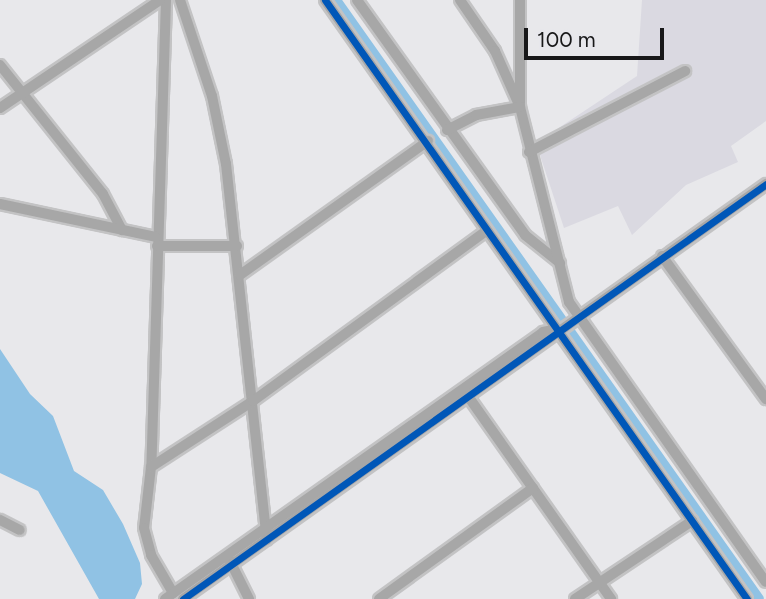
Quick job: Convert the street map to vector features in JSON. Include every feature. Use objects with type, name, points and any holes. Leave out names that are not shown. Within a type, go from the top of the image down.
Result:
[{"type":"street","points":[[0,108],[160,0]]},
{"type":"street","points":[[166,0],[151,467],[146,542],[169,596],[267,540],[470,399],[559,327],[766,184]]},
{"type":"street","points":[[180,0],[212,96],[237,246],[267,540]]},
{"type":"street","points":[[325,0],[428,141],[486,231],[559,327],[747,599]]},
{"type":"street","points":[[357,0],[447,130],[534,246],[560,263]]},
{"type":"street","points":[[460,0],[495,51],[520,107]]},
{"type":"street","points":[[520,0],[520,107],[529,152],[569,302],[575,316],[766,582]]},
{"type":"street","points":[[0,65],[103,194],[122,230]]},
{"type":"street","points":[[529,152],[685,71]]},
{"type":"street","points":[[447,130],[476,116],[520,107]]},
{"type":"street","points":[[240,275],[428,141]]},
{"type":"street","points":[[0,204],[122,230],[157,242],[237,246]]},
{"type":"street","points":[[151,467],[253,401],[486,231]]},
{"type":"street","points":[[662,256],[766,399]]},
{"type":"street","points":[[183,599],[266,528],[543,332],[559,327]]},
{"type":"street","points":[[470,399],[611,599]]},
{"type":"street","points":[[379,599],[533,488]]},
{"type":"street","points":[[0,520],[20,530]]},
{"type":"street","points":[[575,599],[692,521]]},
{"type":"street","points":[[230,560],[249,599]]},
{"type":"shaded area","points":[[642,0],[766,0],[766,121],[731,146],[738,162],[686,185],[632,235],[618,206],[564,228],[536,143],[637,76]]},
{"type":"water","points":[[0,349],[30,394],[53,416],[74,471],[103,490],[123,524],[140,563],[142,584],[135,599],[99,599],[38,491],[0,473]]},
{"type":"waterway","points":[[336,0],[759,599]]},
{"type":"cycle path","points":[[325,0],[747,599]]},
{"type":"cycle path","points":[[183,599],[766,184]]}]
